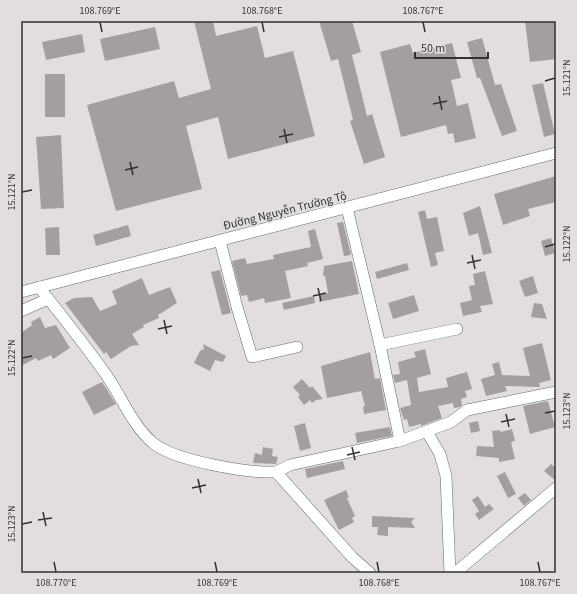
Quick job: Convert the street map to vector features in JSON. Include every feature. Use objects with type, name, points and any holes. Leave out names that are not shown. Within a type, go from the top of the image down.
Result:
[{"type":"street","name":"Đường Nguyễn Trường Tộ","points":[[21,292],[347,208],[556,152]]},
{"type":"street","points":[[347,208],[380,345],[400,441]]},
{"type":"street","points":[[220,241],[252,357],[297,347]]},
{"type":"street","points":[[39,287],[107,376],[142,432],[154,444],[184,458],[218,467],[276,472],[290,465],[400,441],[451,422],[468,410],[556,392]]},
{"type":"street","points":[[21,311],[48,299]]},
{"type":"street","points":[[380,345],[457,328]]},
{"type":"street","points":[[427,432],[440,454],[446,476],[450,573]]},
{"type":"street","points":[[276,472],[352,557],[370,573]]},
{"type":"street","points":[[455,573],[556,488]]},
{"type":"building","points":[[194,21],[213,21],[216,36],[257,26],[265,58],[293,51],[315,136],[228,159],[218,117],[186,126],[202,189],[116,211],[87,105],[174,81],[179,98],[211,89]]},
{"type":"building","points":[[319,21],[352,21],[361,52],[352,55],[367,116],[372,114],[385,157],[364,164],[350,121],[353,120],[338,59],[331,61]]},
{"type":"building","points":[[525,21],[556,21],[556,59],[530,62]]},
{"type":"building","points":[[155,27],[160,49],[105,61],[100,39]]},
{"type":"building","points":[[82,34],[85,52],[46,60],[42,42]]},
{"type":"building","points":[[482,38],[495,85],[501,84],[517,131],[502,136],[480,78],[477,78],[467,42]]},
{"type":"building","points":[[452,43],[461,78],[451,80],[457,106],[468,103],[476,138],[455,143],[453,133],[448,134],[446,125],[401,137],[380,52],[410,44],[413,53]]},
{"type":"building","points":[[45,74],[65,74],[65,117],[45,117]]},
{"type":"building","points":[[543,83],[555,134],[544,137],[532,85]]},
{"type":"building","points":[[61,135],[64,208],[41,209],[36,137]]},
{"type":"building","points":[[556,176],[556,202],[528,209],[530,216],[503,225],[494,194]]},
{"type":"building","points":[[480,206],[492,253],[483,255],[478,233],[469,236],[463,213]]},
{"type":"building","points":[[425,210],[427,219],[437,217],[444,251],[435,253],[438,265],[431,267],[418,212]]},
{"type":"building","points":[[343,222],[351,255],[344,256],[337,223]]},
{"type":"building","points":[[128,225],[131,236],[96,246],[93,235]]},
{"type":"building","points":[[59,227],[60,255],[46,255],[45,228]]},
{"type":"building","points":[[315,229],[323,259],[307,263],[308,266],[285,271],[291,298],[265,303],[264,298],[249,302],[247,295],[241,296],[232,261],[245,258],[247,264],[274,259],[273,255],[311,247],[308,231]]},
{"type":"building","points":[[551,238],[555,253],[545,256],[541,241]]},
{"type":"building","points":[[352,261],[359,294],[319,302],[320,295],[328,293],[325,276],[323,276],[324,266]]},
{"type":"building","points":[[407,263],[409,270],[377,279],[375,272]]},
{"type":"building","points":[[220,270],[231,313],[222,315],[211,272]]},
{"type":"building","points":[[485,271],[493,304],[480,306],[482,312],[463,316],[460,303],[472,300],[469,286],[475,285],[473,274]]},
{"type":"building","points":[[533,276],[538,293],[525,297],[519,281]]},
{"type":"building","points":[[142,278],[149,295],[170,287],[177,303],[158,315],[159,318],[143,325],[144,327],[132,334],[139,345],[131,346],[111,359],[106,352],[104,354],[65,303],[74,298],[92,297],[100,311],[117,304],[112,291]]},
{"type":"building","points":[[414,295],[419,311],[393,319],[388,303]]},
{"type":"building","points":[[314,296],[315,303],[284,310],[282,303]]},
{"type":"building","points":[[534,303],[542,304],[547,319],[531,317]]},
{"type":"building","points":[[40,317],[45,328],[56,325],[70,348],[53,359],[51,355],[38,361],[36,358],[21,366],[21,333],[32,325],[31,322]]},
{"type":"building","points":[[542,343],[551,380],[539,383],[540,387],[505,386],[507,391],[486,396],[481,379],[495,375],[492,364],[499,362],[502,375],[530,376],[523,348]]},
{"type":"building","points":[[203,344],[226,356],[223,362],[215,360],[210,371],[194,363],[200,351],[204,349]]},
{"type":"building","points":[[425,349],[431,374],[417,378],[419,392],[448,387],[446,378],[467,372],[472,389],[465,391],[467,397],[461,399],[462,405],[460,407],[454,408],[453,403],[438,406],[442,418],[421,426],[421,424],[409,427],[407,419],[404,420],[400,408],[411,405],[407,380],[395,383],[393,375],[400,374],[398,362],[416,357],[414,352]]},
{"type":"building","points":[[370,352],[375,379],[380,378],[386,410],[364,414],[363,406],[365,406],[361,391],[327,398],[321,366]]},
{"type":"building","points":[[302,379],[310,388],[312,386],[323,399],[316,400],[312,403],[310,400],[304,405],[298,397],[300,395],[293,387]]},
{"type":"building","points":[[102,382],[116,404],[94,415],[82,392]]},
{"type":"building","points":[[548,401],[555,427],[530,434],[523,406]]},
{"type":"building","points":[[478,421],[480,431],[471,433],[469,423]]},
{"type":"building","points":[[305,423],[311,448],[300,451],[294,426]]},
{"type":"building","points":[[390,427],[392,436],[357,443],[355,433]]},
{"type":"building","points":[[512,429],[515,441],[511,442],[515,459],[499,462],[499,458],[476,456],[477,446],[494,447],[492,431],[500,430],[500,432]]},
{"type":"building","points":[[263,447],[273,449],[272,456],[278,457],[276,464],[253,463],[255,453],[262,455]]},
{"type":"building","points":[[343,461],[345,469],[307,478],[305,469]]},
{"type":"building","points":[[551,464],[556,468],[556,481],[544,471]]},
{"type":"building","points":[[505,472],[516,494],[508,498],[497,476]]},
{"type":"building","points":[[346,490],[349,497],[347,498],[355,516],[352,518],[354,522],[339,530],[324,500]]},
{"type":"building","points":[[525,493],[531,500],[524,506],[518,498]]},
{"type":"building","points":[[478,496],[485,507],[489,504],[494,509],[479,520],[475,514],[479,511],[472,500]]},
{"type":"building","points":[[372,516],[415,518],[411,522],[415,528],[388,527],[388,536],[377,535],[378,527],[372,527]]}]
